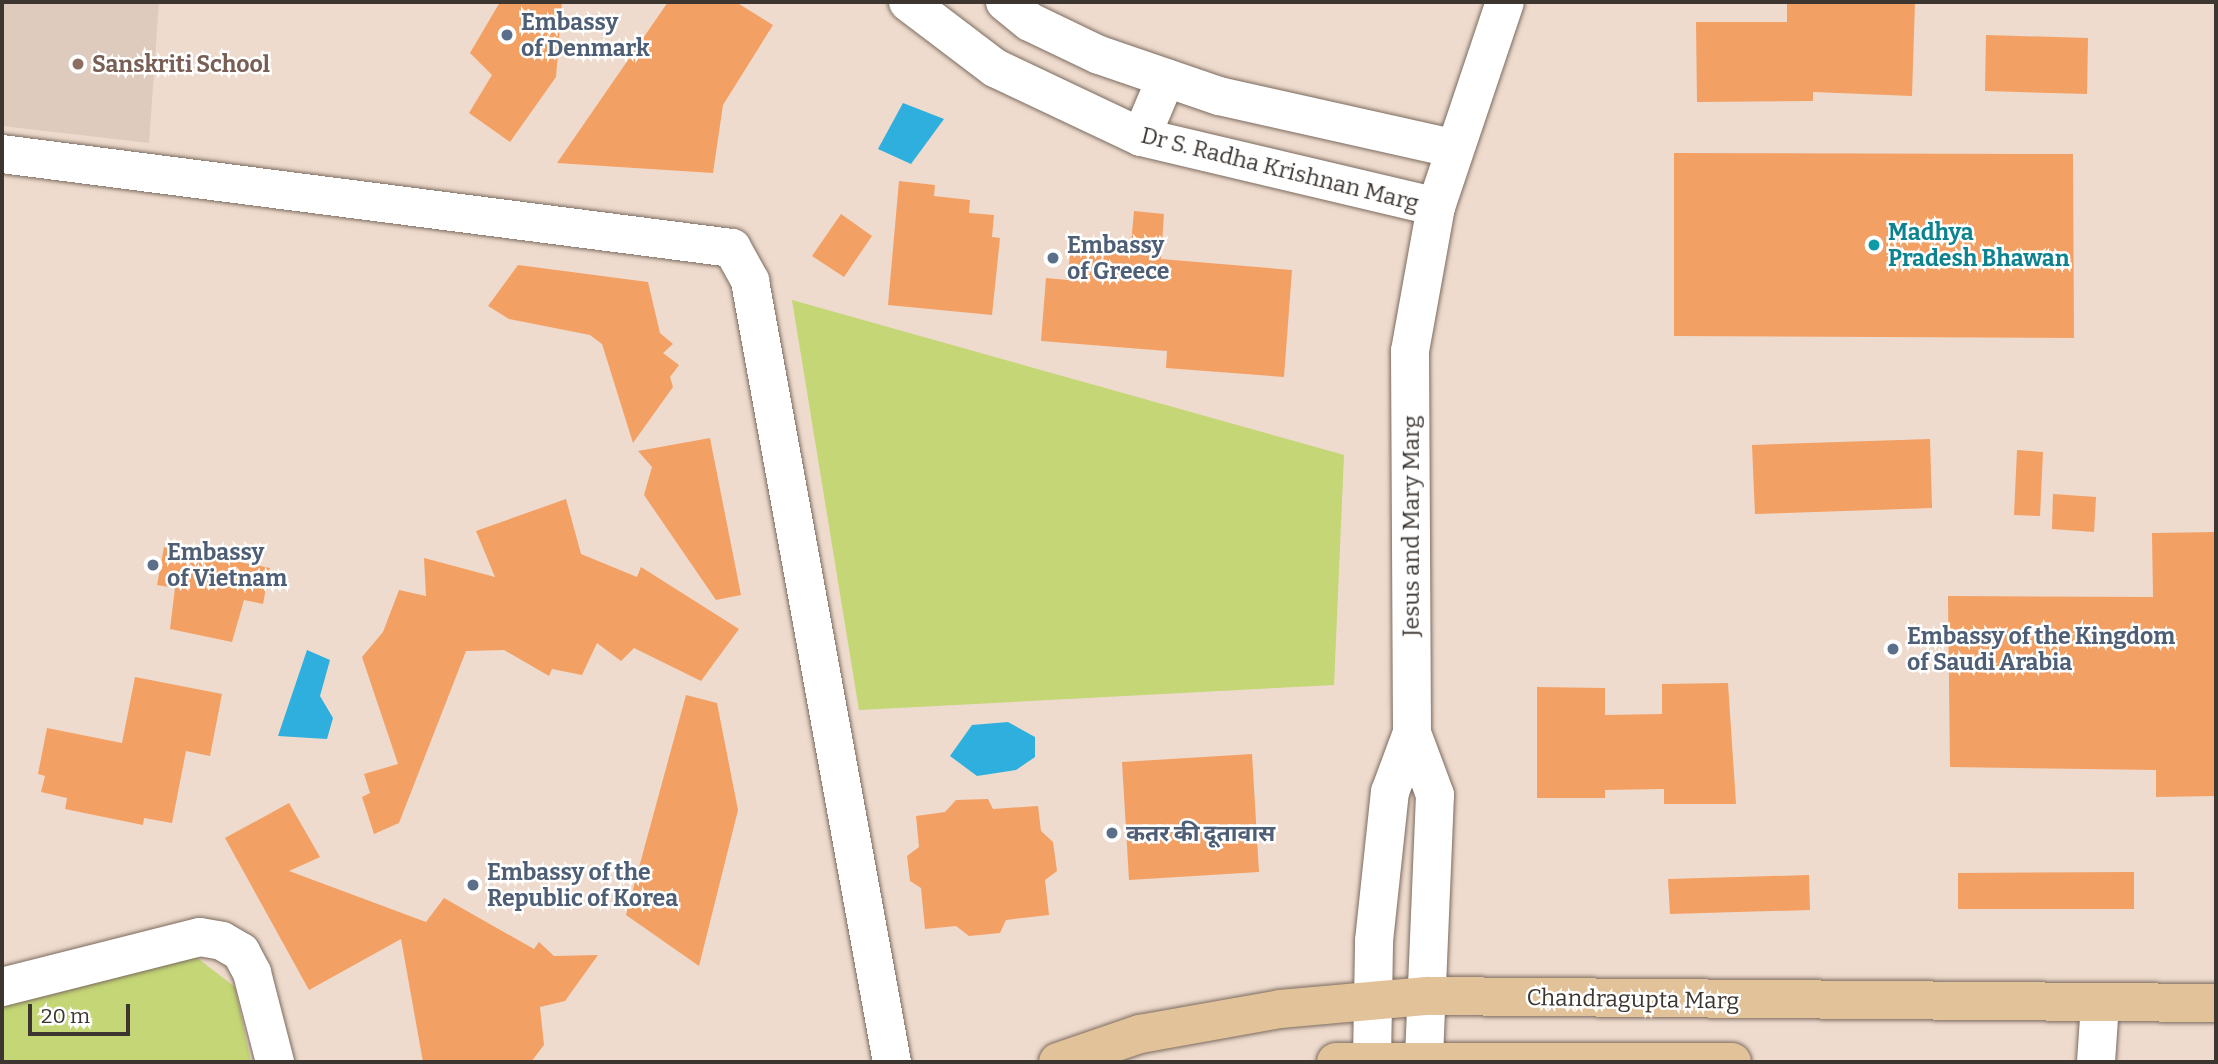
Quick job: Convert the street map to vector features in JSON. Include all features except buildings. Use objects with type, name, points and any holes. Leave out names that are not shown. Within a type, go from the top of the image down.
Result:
[{"type":"main road","name":"Chandragupta Marg","points":[[1058,1062],[1140,1034],[1280,1009],[1427,996],[2216,1003]]},
{"type":"main road","points":[[1354,1061],[1732,1062]]},
{"type":"street","name":"Dr S. Radha Krishnan Marg","points":[[908,2],[995,68],[1141,137],[1436,207]]},
{"type":"street","points":[[1005,2],[1030,22],[1088,50],[1219,96],[1452,148]]},
{"type":"street","name":"Jesus and Mary Marg","points":[[1354,1061],[1374,1000],[1374,941],[1390,792],[1412,733],[1410,351],[1436,207],[1452,148],[1505,2]]},
{"type":"street","points":[[1141,137],[1166,78]]},
{"type":"street","points":[[2,154],[732,248],[750,281],[892,1062]]},
{"type":"street","points":[[1412,733],[1435,796],[1424,1061]]},
{"type":"street","points":[[2,987],[200,937],[222,941],[241,952],[252,973],[275,1062]]},
{"type":"street","points":[[2096,1062],[2101,1004]]},
{"type":"shaded area","name":"Sanskriti School","points":[[2,2],[159,2],[149,143],[2,126]]},
{"type":"green space","points":[[792,300],[1344,455],[1334,685],[859,710]]},
{"type":"green space","points":[[196,957],[235,987],[251,1062],[2,1062],[2,1007]]},
{"type":"water","points":[[903,103],[944,119],[911,164],[878,149]]},
{"type":"water","points":[[307,650],[330,660],[320,696],[333,718],[327,739],[278,736]]},
{"type":"water","points":[[1008,722],[1035,737],[1035,757],[1016,770],[977,776],[950,756],[972,725]]},
{"type":"place","name":"Embassy of Denmark","points":[[507,35]]},
{"type":"place","name":"Sanskriti School","points":[[78,64]]},
{"type":"place","name":"Madhya Pradesh Bhawan","points":[[1874,245]]},
{"type":"place","name":"Embassy of Greece","points":[[1053,258]]},
{"type":"place","name":"Embassy of Vietnam","points":[[153,565]]},
{"type":"place","name":"Embassy of the Kingdom of Saudi Arabia","points":[[1893,649]]},
{"type":"place","name":"कतर की दूतावास","points":[[1112,833]]},
{"type":"place","name":"Embassy of the Republic of Korea","points":[[473,885]]}]
